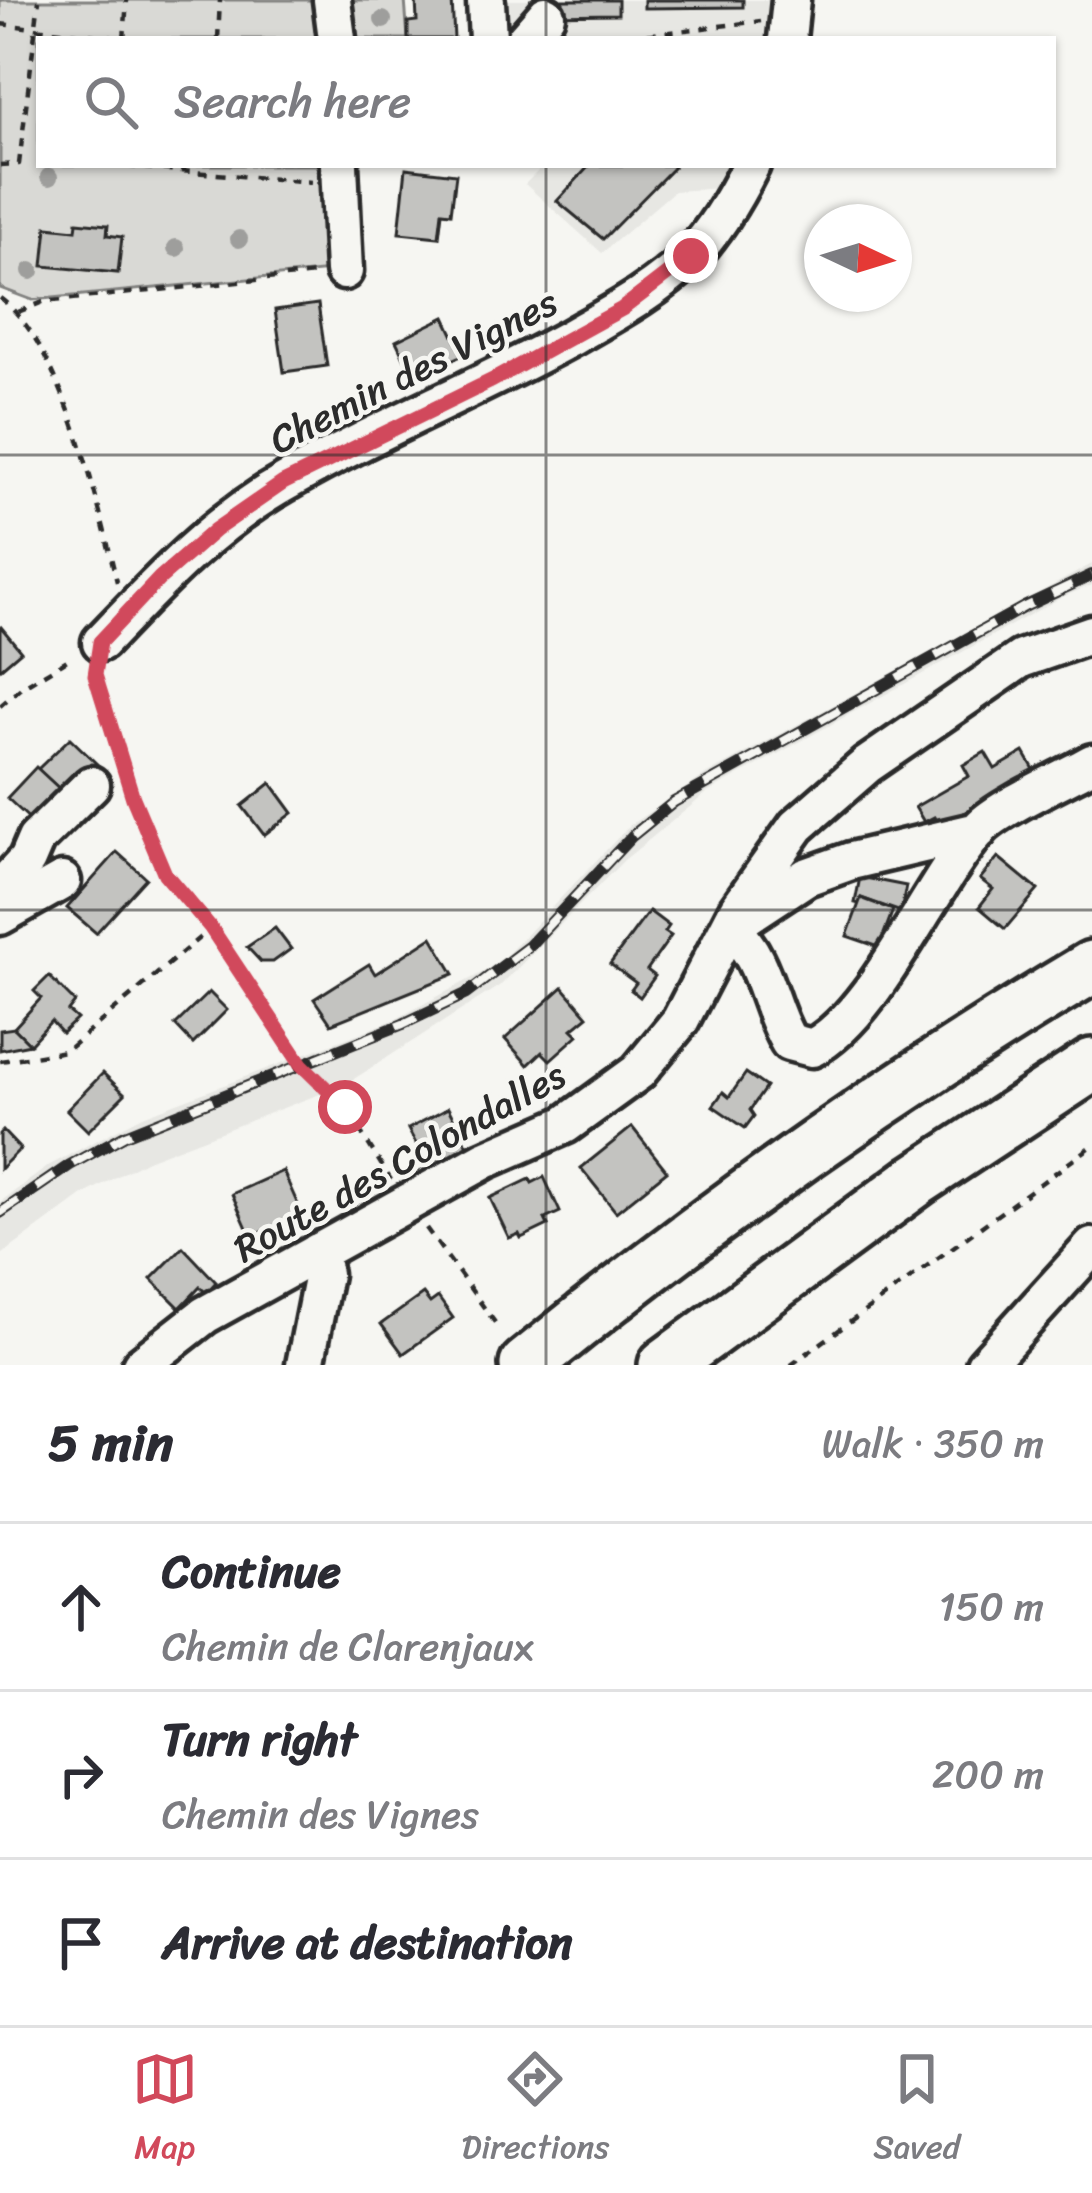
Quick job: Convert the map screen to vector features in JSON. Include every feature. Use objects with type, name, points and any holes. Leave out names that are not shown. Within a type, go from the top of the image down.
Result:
[{"type":"highway","points":[[512,1346],[1092,967]]},
{"type":"highway","points":[[665,1365],[917,1180],[1092,1065]]},
{"type":"street","points":[[332,0],[337,36]]},
{"type":"street","points":[[487,2],[488,36]]},
{"type":"street","name":"Chemin des Vignes","points":[[100,642],[160,578],[215,530],[283,483],[493,380],[622,309],[691,256],[723,216],[749,168]]},
{"type":"street","points":[[325,173],[344,271]]},
{"type":"street","name":"Route des Colondalles","points":[[141,1365],[205,1315],[485,1160],[566,1125],[638,1072],[680,1022],[738,909],[796,826],[867,765],[1021,659],[1092,634]]},
{"type":"street","points":[[978,831],[851,861],[806,877],[730,927],[750,944],[789,1042],[812,1048],[830,1039],[873,986],[978,831],[982,825],[1092,763]]},
{"type":"street","points":[[0,889],[26,860],[36,839],[91,784]]},
{"type":"street","points":[[0,916],[62,881]]},
{"type":"street","points":[[985,1365],[1092,1247]]},
{"type":"street","points":[[305,1365],[323,1274],[318,1252]]},
{"type":"path","points":[[0,164],[19,164],[39,0]]},
{"type":"path","points":[[125,36],[128,0]]},
{"type":"path","points":[[218,36],[220,0]]},
{"type":"path","points":[[632,36],[727,22],[789,19]]},
{"type":"path","points":[[0,24],[102,36]]},
{"type":"path","points":[[191,168],[325,173]]},
{"type":"path","points":[[18,312],[43,302],[344,271]]},
{"type":"path","points":[[0,298],[18,312],[49,361],[92,478],[118,586]]},
{"type":"path","points":[[0,706],[22,687],[100,642]]},
{"type":"path","points":[[100,642],[95,675],[133,798],[165,874],[211,928],[301,1064],[345,1107],[407,1203],[512,1346]]},
{"type":"path","points":[[0,1061],[66,1051],[211,928]]},
{"type":"path","points":[[790,1365],[1092,1146]]},
{"type":"shaded area","points":[[0,0],[320,0],[326,36],[36,36],[36,168],[331,168],[331,271],[32,300],[0,288]]},
{"type":"shaded area","points":[[343,0],[405,0],[408,36],[344,36]]},
{"type":"shaded area","points":[[467,0],[791,0],[787,36],[473,36]]},
{"type":"shaded area","points":[[541,168],[747,168],[722,188],[674,191],[602,253],[525,184]]},
{"type":"shaded area","points":[[1092,564],[1092,585],[1062,597],[707,793],[624,860],[502,984],[346,1084],[147,1160],[83,1195],[0,1256],[0,1202],[50,1165],[143,1116],[396,1019],[498,964],[630,825],[707,774]]},
{"type":"building","points":[[416,0],[452,0],[454,36],[408,36],[408,22],[417,21]]},
{"type":"building","points":[[529,0],[618,0],[618,14],[546,15],[546,2]]},
{"type":"building","points":[[644,0],[743,0],[743,7],[644,8]]},
{"type":"building","points":[[406,168],[456,174],[451,213],[442,212],[439,237],[399,233]]},
{"type":"building","points":[[587,168],[673,168],[603,239],[557,201]]},
{"type":"building","points":[[77,222],[108,225],[107,235],[122,237],[118,273],[43,266],[47,227],[76,230]]},
{"type":"building","points":[[318,304],[327,366],[284,372],[275,310]]},
{"type":"building","points":[[445,317],[463,355],[414,378],[396,341]]},
{"type":"building","points":[[0,628],[21,651],[0,669]]},
{"type":"building","points":[[70,738],[99,766],[69,798],[38,769]]},
{"type":"building","points":[[985,752],[995,769],[1024,752],[1035,771],[972,807],[974,812],[942,831],[934,817],[924,822],[915,807],[969,776],[963,765]]},
{"type":"building","points":[[36,767],[65,794],[35,824],[7,798]]},
{"type":"building","points":[[271,783],[293,813],[264,835],[242,806]]},
{"type":"building","points":[[117,852],[146,878],[96,933],[67,908]]},
{"type":"building","points":[[998,857],[1038,890],[1005,929],[979,907],[993,889],[980,879]]},
{"type":"building","points":[[860,877],[906,886],[901,912],[861,898],[855,903]]},
{"type":"building","points":[[861,898],[893,910],[879,947],[847,936]]},
{"type":"building","points":[[649,911],[669,926],[665,932],[671,936],[647,970],[655,976],[640,997],[631,990],[636,983],[610,964]]},
{"type":"building","points":[[275,928],[291,949],[273,962],[261,962],[247,947]]},
{"type":"building","points":[[432,937],[454,974],[331,1024],[314,999],[369,964],[375,974]]},
{"type":"building","points":[[49,976],[75,1002],[68,1011],[77,1019],[62,1033],[51,1021],[30,1044],[14,1028],[41,998],[34,991]]},
{"type":"building","points":[[563,987],[588,1016],[572,1029],[578,1035],[550,1060],[542,1052],[528,1065],[505,1039]]},
{"type":"building","points":[[209,992],[227,1010],[193,1044],[175,1025]]},
{"type":"building","points":[[14,1028],[30,1044],[0,1050],[0,1030]]},
{"type":"building","points":[[103,1073],[125,1094],[88,1131],[67,1110]]},
{"type":"building","points":[[746,1073],[766,1087],[750,1110],[754,1116],[745,1128],[713,1106],[723,1092],[729,1097]]},
{"type":"building","points":[[448,1108],[469,1148],[429,1168],[408,1129]]},
{"type":"building","points":[[632,1127],[667,1171],[616,1212],[581,1168]]},
{"type":"building","points":[[3,1131],[20,1149],[0,1169],[0,1134]]},
{"type":"building","points":[[283,1171],[302,1214],[251,1237],[232,1194]]},
{"type":"building","points":[[544,1177],[560,1212],[545,1219],[548,1225],[521,1238],[519,1234],[509,1238],[490,1198]]},
{"type":"building","points":[[183,1247],[216,1282],[206,1293],[200,1287],[180,1308],[151,1279]]},
{"type":"building","points":[[423,1294],[430,1303],[438,1297],[453,1318],[403,1354],[381,1324]]},
{"type":"railway","points":[[0,1213],[70,1165],[125,1135],[403,1024],[466,994],[529,946],[632,836],[674,802],[1024,607],[1092,575]]},
{"type":"route","points":[[345,1107],[301,1064],[211,928],[165,874],[133,798],[95,675],[100,642],[160,578],[215,530],[283,483],[493,380],[622,309],[691,256]]}]
